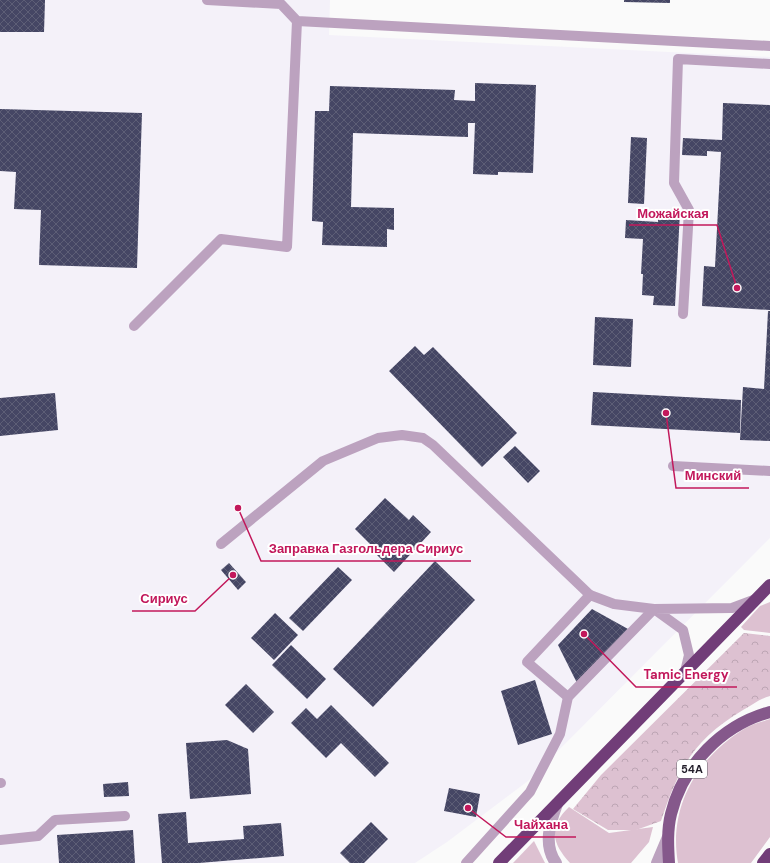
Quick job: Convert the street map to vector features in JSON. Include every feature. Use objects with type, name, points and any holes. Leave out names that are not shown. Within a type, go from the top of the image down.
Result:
[{"type":"highway","points":[[499,863],[770,585]]},
{"type":"highway","points":[[763,863],[770,854]]},
{"type":"main road","name":"54А","points":[[669,863],[668,837],[671,814],[679,790],[695,764],[712,744],[729,730],[751,717],[770,712]]},
{"type":"street","points":[[756,599],[770,596]]},
{"type":"street","points":[[556,863],[551,856],[549,842],[550,822],[557,804]]},
{"type":"street","points":[[657,863],[668,837]]},
{"type":"lane","points":[[134,326],[221,239],[287,247],[296,21],[282,4],[207,0]]},
{"type":"lane","points":[[296,21],[770,46]]},
{"type":"lane","points":[[684,314],[689,210],[674,183],[678,59],[770,64]]},
{"type":"lane","points":[[221,544],[323,461],[378,438],[402,435],[423,438],[433,444],[590,595],[614,604],[654,609],[732,608],[756,599]]},
{"type":"lane","points":[[673,466],[770,471]]},
{"type":"lane","points":[[568,697],[527,662],[590,595]]},
{"type":"lane","points":[[654,609],[683,630],[689,655],[685,672]]},
{"type":"lane","points":[[466,863],[530,792],[560,734],[568,697],[654,609]]},
{"type":"lane","points":[[0,840],[38,836],[55,820],[124,816]]},
{"type":"shaded area","points":[[0,0],[330,0],[329,35],[770,57],[770,538],[528,781],[447,842],[415,863],[0,863]]},
{"type":"green space","points":[[770,602],[770,633],[744,630],[741,627],[760,606]]},
{"type":"green space","points":[[744,633],[770,636],[770,696],[763,698],[726,721],[700,744],[681,771],[667,802],[661,821],[636,830],[608,830],[573,809],[601,775]]},
{"type":"green space","points":[[770,719],[770,837],[751,863],[678,863],[676,842],[677,823],[682,804],[700,769],[712,754],[727,741],[747,727]]},
{"type":"green space","points":[[569,807],[609,833],[653,827],[649,842],[631,863],[570,863],[559,849],[555,835],[555,828],[558,821]]},
{"type":"green space","points":[[534,841],[545,863],[513,863]]},
{"type":"building","points":[[0,0],[45,0],[44,32],[0,32]]},
{"type":"building","points":[[624,0],[670,0],[670,3],[624,2]]},
{"type":"building","points":[[475,83],[536,85],[533,173],[498,172],[498,175],[473,174],[475,123],[468,123],[468,137],[353,133],[351,207],[394,208],[394,230],[387,229],[387,247],[322,245],[323,222],[312,221],[315,111],[329,111],[330,86],[455,90],[454,100],[475,101]]},
{"type":"building","points":[[723,103],[770,105],[770,310],[702,306],[704,266],[715,267],[721,152],[707,151],[707,156],[682,155],[683,138],[722,140]]},
{"type":"building","points":[[0,109],[142,113],[137,268],[39,265],[41,210],[14,209],[16,172],[0,171]]},
{"type":"building","points":[[631,137],[647,138],[644,204],[628,203]]},
{"type":"building","points":[[658,211],[680,212],[675,306],[653,305],[654,296],[642,295],[643,274],[641,274],[643,239],[625,238],[626,220],[658,222]]},
{"type":"building","points":[[768,311],[770,311],[770,441],[740,440],[743,387],[764,389]]},
{"type":"building","points":[[595,317],[633,319],[631,367],[593,365]]},
{"type":"building","points":[[415,346],[424,355],[433,347],[517,433],[482,467],[389,371]]},
{"type":"building","points":[[593,392],[741,400],[740,433],[591,425]]},
{"type":"building","points":[[55,393],[58,430],[0,436],[0,398]]},
{"type":"building","points":[[515,446],[540,471],[528,483],[503,457]]},
{"type":"building","points":[[385,498],[409,520],[413,515],[431,532],[394,572],[376,554],[378,552],[355,529]]},
{"type":"building","points":[[435,561],[475,600],[373,707],[333,669]]},
{"type":"building","points":[[229,563],[246,582],[238,590],[221,570]]},
{"type":"building","points":[[338,567],[352,580],[303,631],[289,618]]},
{"type":"building","points":[[592,609],[628,629],[577,683],[558,645]]},
{"type":"building","points":[[275,613],[298,635],[274,660],[251,638]]},
{"type":"building","points":[[291,645],[326,679],[307,699],[272,665]]},
{"type":"building","points":[[535,680],[552,734],[518,745],[501,691]]},
{"type":"building","points":[[246,684],[274,712],[253,733],[225,705]]},
{"type":"building","points":[[331,705],[389,763],[375,777],[341,743],[326,758],[291,723],[306,708],[317,719]]},
{"type":"building","points":[[227,740],[248,749],[251,794],[190,799],[186,743]]},
{"type":"building","points":[[128,782],[129,796],[104,797],[103,784]]},
{"type":"building","points":[[449,788],[480,794],[476,817],[444,811]]},
{"type":"building","points":[[186,812],[188,843],[244,839],[243,826],[281,823],[284,856],[199,863],[162,863],[158,814]]},
{"type":"building","points":[[371,822],[388,839],[364,863],[350,863],[340,853]]},
{"type":"building","points":[[133,830],[135,863],[59,863],[57,835]]},
{"type":"place","name":"Можайская","points":[[737,288]]},
{"type":"place","name":"Минский","points":[[666,413]]},
{"type":"place","name":"Заправка Газгольдера Сириус","points":[[238,508]]},
{"type":"place","name":"Сириус","points":[[233,575]]},
{"type":"place","name":"Tamic Energy","points":[[584,634]]},
{"type":"place","name":"Чайхана","points":[[468,808]]}]
